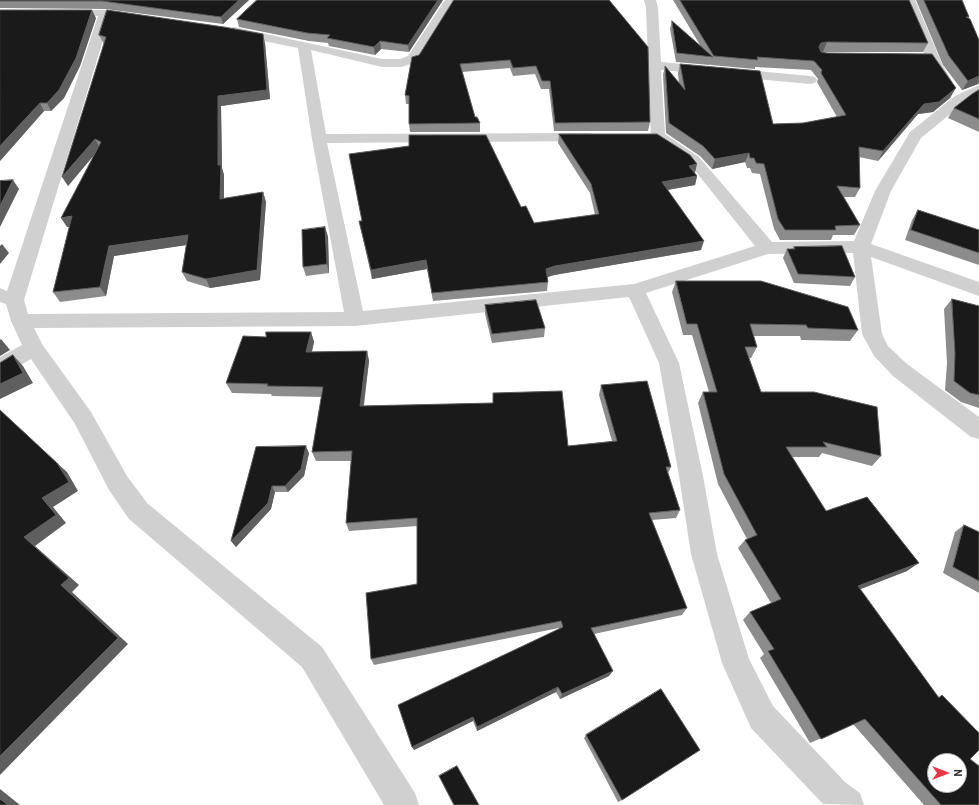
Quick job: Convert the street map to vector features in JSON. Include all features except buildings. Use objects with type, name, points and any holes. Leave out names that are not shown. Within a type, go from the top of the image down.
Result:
[{"type":"street","points":[[238,20],[223,30],[304,45],[382,63],[401,63],[413,59],[451,0]]},
{"type":"street","points":[[650,0],[652,8],[658,136]]},
{"type":"street","points":[[909,0],[932,58],[942,76],[960,99]]},
{"type":"street","points":[[52,12],[105,13],[150,19]]},
{"type":"street","points":[[105,13],[12,306],[34,348],[83,418],[118,483],[138,510],[312,657],[403,805]]},
{"type":"street","points":[[304,45],[319,139],[355,319]]},
{"type":"street","points":[[917,57],[932,58]]},
{"type":"street","points":[[655,65],[810,80]]},
{"type":"street","points":[[979,89],[960,99],[915,135],[883,191],[861,247],[872,334],[881,351],[900,370],[979,430]]},
{"type":"street","points":[[642,136],[658,136],[694,160],[767,248]]},
{"type":"street","points":[[319,139],[602,137]]},
{"type":"street","points":[[12,306],[355,319],[635,290],[767,248],[861,247],[979,289]]},
{"type":"street","points":[[635,290],[669,363],[691,476],[704,554],[736,663],[762,716],[834,793],[848,805]]},
{"type":"street","points":[[0,367],[34,348]]}]
